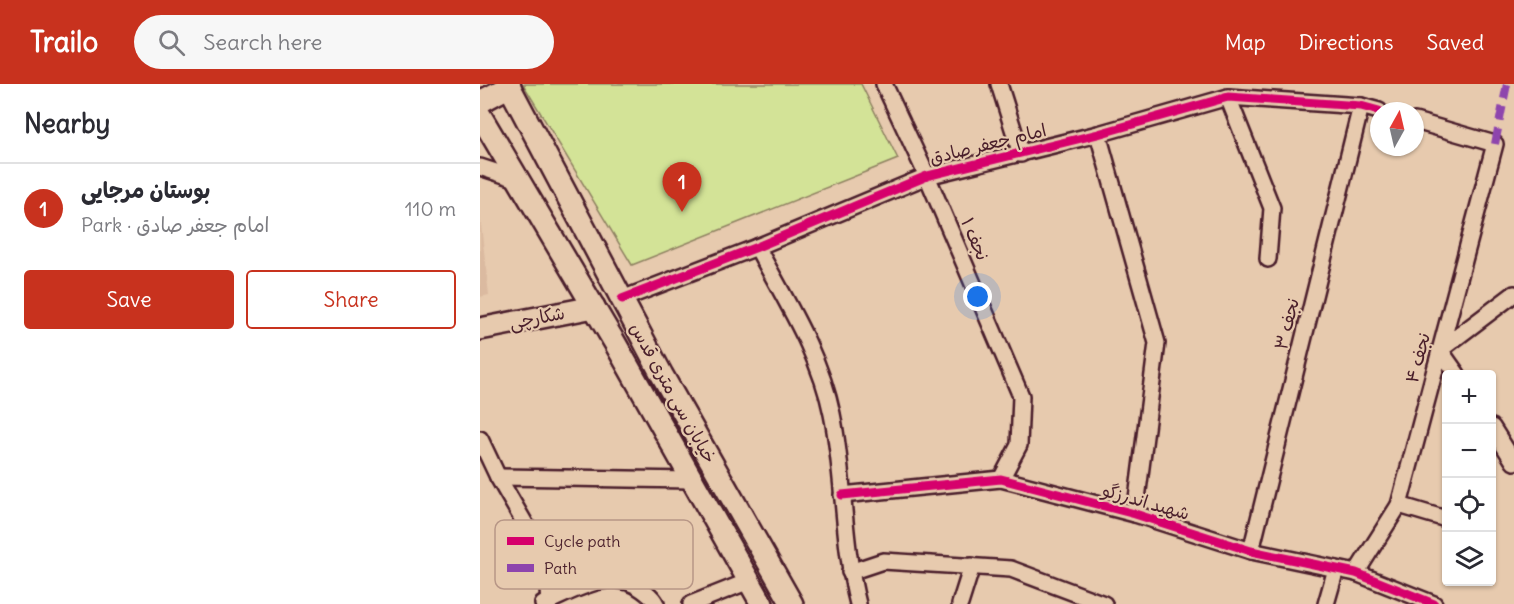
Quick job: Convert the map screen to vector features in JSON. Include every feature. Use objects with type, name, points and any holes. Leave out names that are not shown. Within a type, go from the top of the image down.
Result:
[{"type":"main road","points":[[480,102],[509,85]]},
{"type":"main road","name":"خیابان سی متری قدس","points":[[509,85],[622,299],[792,604]]},
{"type":"main road","name":"خیابان سی متری قدس","points":[[480,115],[594,307],[762,604]]},
{"type":"main road","name":"شکارچی","points":[[480,329],[594,307]]},
{"type":"street","name":"نجف ۱","points":[[884,84],[927,176],[1021,396],[1019,446],[1000,479]]},
{"type":"street","points":[[999,84],[1021,154]]},
{"type":"street","name":"امام جعفر صادق","points":[[622,299],[757,247],[927,176],[1098,134],[1228,97],[1370,108]]},
{"type":"street","points":[[1228,97],[1272,208],[1268,259]]},
{"type":"street","name":"نجف ۳","points":[[1251,551],[1361,106]]},
{"type":"street","name":"نجف ۴","points":[[1356,573],[1399,505],[1495,144],[1424,124]]},
{"type":"street","points":[[1098,134],[1158,343],[1135,514]]},
{"type":"street","points":[[480,167],[517,178]]},
{"type":"street","points":[[757,247],[810,348],[832,412],[850,572],[858,604]]},
{"type":"street","points":[[1454,370],[1440,350],[1514,294]]},
{"type":"street","points":[[1496,435],[1514,462]]},
{"type":"street","points":[[480,439],[498,477],[523,520]]},
{"type":"street","points":[[498,477],[691,480]]},
{"type":"street","name":"شهید اندرزگو","points":[[842,495],[1000,479],[1135,514],[1251,551],[1356,573],[1434,604]]},
{"type":"street","points":[[1399,505],[1442,518]]},
{"type":"street","points":[[850,572],[883,561],[1011,569],[1104,604]]},
{"type":"street","points":[[960,604],[972,566]]},
{"type":"street","points":[[1326,604],[1336,569]]},
{"type":"street","points":[[691,604],[749,581]]},
{"type":"street","points":[[547,603],[580,589]]},
{"type":"street","points":[[642,589],[653,598],[656,604]]},
{"type":"shaded area","points":[[480,216],[489,295],[480,297]]},
{"type":"green space","points":[[523,84],[861,84],[898,159],[632,265]]},
{"type":"marked path","points":[[1495,144],[1507,84]]},
{"type":"cycle path","points":[[622,299],[757,247],[927,176],[1098,134],[1228,97],[1370,108]]},
{"type":"cycle path","points":[[842,495],[1001,479],[1135,514],[1251,551],[1356,573],[1434,604]]},
{"type":"place","name":"بوستان مرجایی","points":[[682,212]]}]
